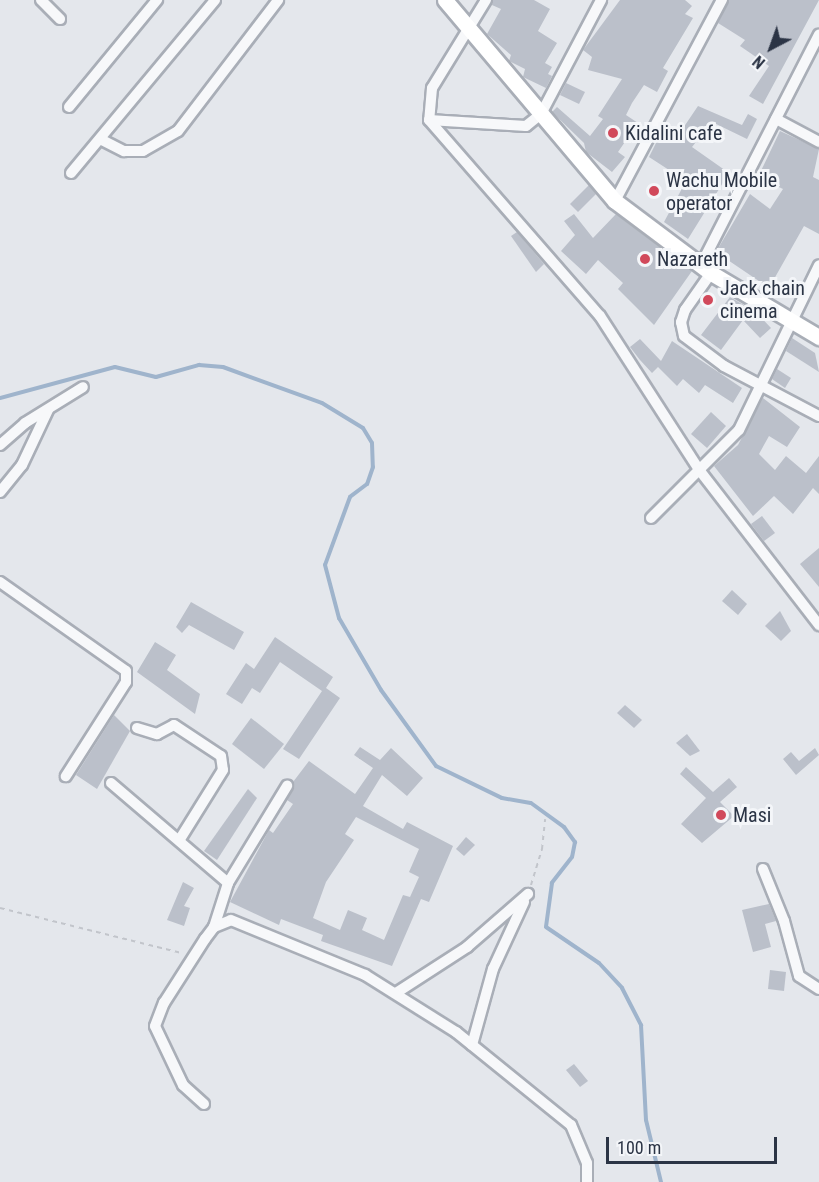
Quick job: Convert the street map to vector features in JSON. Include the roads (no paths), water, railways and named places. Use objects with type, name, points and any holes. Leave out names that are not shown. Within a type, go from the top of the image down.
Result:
[{"type":"street","points":[[41,0],[60,19]]},
{"type":"street","points":[[69,107],[157,0]]},
{"type":"street","points":[[71,173],[215,0]]},
{"type":"street","points":[[99,139],[124,151],[143,151],[178,132],[278,0]]},
{"type":"street","points":[[445,0],[615,201],[706,269],[819,337]]},
{"type":"street","points":[[486,0],[432,88],[429,120],[606,323],[700,471],[819,625]]},
{"type":"street","points":[[429,120],[519,127],[541,114],[601,0]]},
{"type":"street","points":[[615,201],[722,0]]},
{"type":"street","points":[[819,34],[776,119],[681,322],[684,336],[724,366],[819,416]]},
{"type":"street","points":[[776,119],[819,142]]},
{"type":"street","points":[[651,518],[739,429],[790,320],[819,266]]},
{"type":"street","points":[[0,445],[83,387]]},
{"type":"street","points":[[0,492],[22,465],[48,410]]},
{"type":"street","points":[[0,582],[126,671],[126,682],[66,776]]},
{"type":"street","points":[[137,728],[157,734],[174,724],[221,756],[223,770],[180,839]]},
{"type":"street","points":[[111,783],[180,839],[228,883]]},
{"type":"street","points":[[204,1104],[183,1085],[155,1026],[164,1003],[214,927],[228,883],[287,786]]},
{"type":"street","points":[[763,869],[788,932],[799,976],[819,989]]},
{"type":"street","points":[[396,993],[467,947],[526,898],[486,987],[472,1045]]},
{"type":"street","points":[[214,927],[231,920],[266,931],[396,993],[472,1045],[571,1125],[587,1162],[587,1182]]},
{"type":"waterway","points":[[0,398],[115,367],[156,377],[199,365],[223,367],[322,403],[363,428],[372,443],[373,467],[367,484],[350,497],[325,565],[339,618],[381,690],[436,766],[502,798],[531,803],[564,827],[575,842],[572,857],[552,883],[546,927],[599,963],[622,988],[641,1025],[646,1120],[661,1182]]},
{"type":"place","name":"Kidalini cafe","points":[[613,133]]},
{"type":"place","name":"Wachu Mobile operator","points":[[654,191]]},
{"type":"place","name":"Nazareth","points":[[645,259]]},
{"type":"place","name":"Jack chain cinema","points":[[708,300]]},
{"type":"place","name":"Masi","points":[[721,815]]}]
